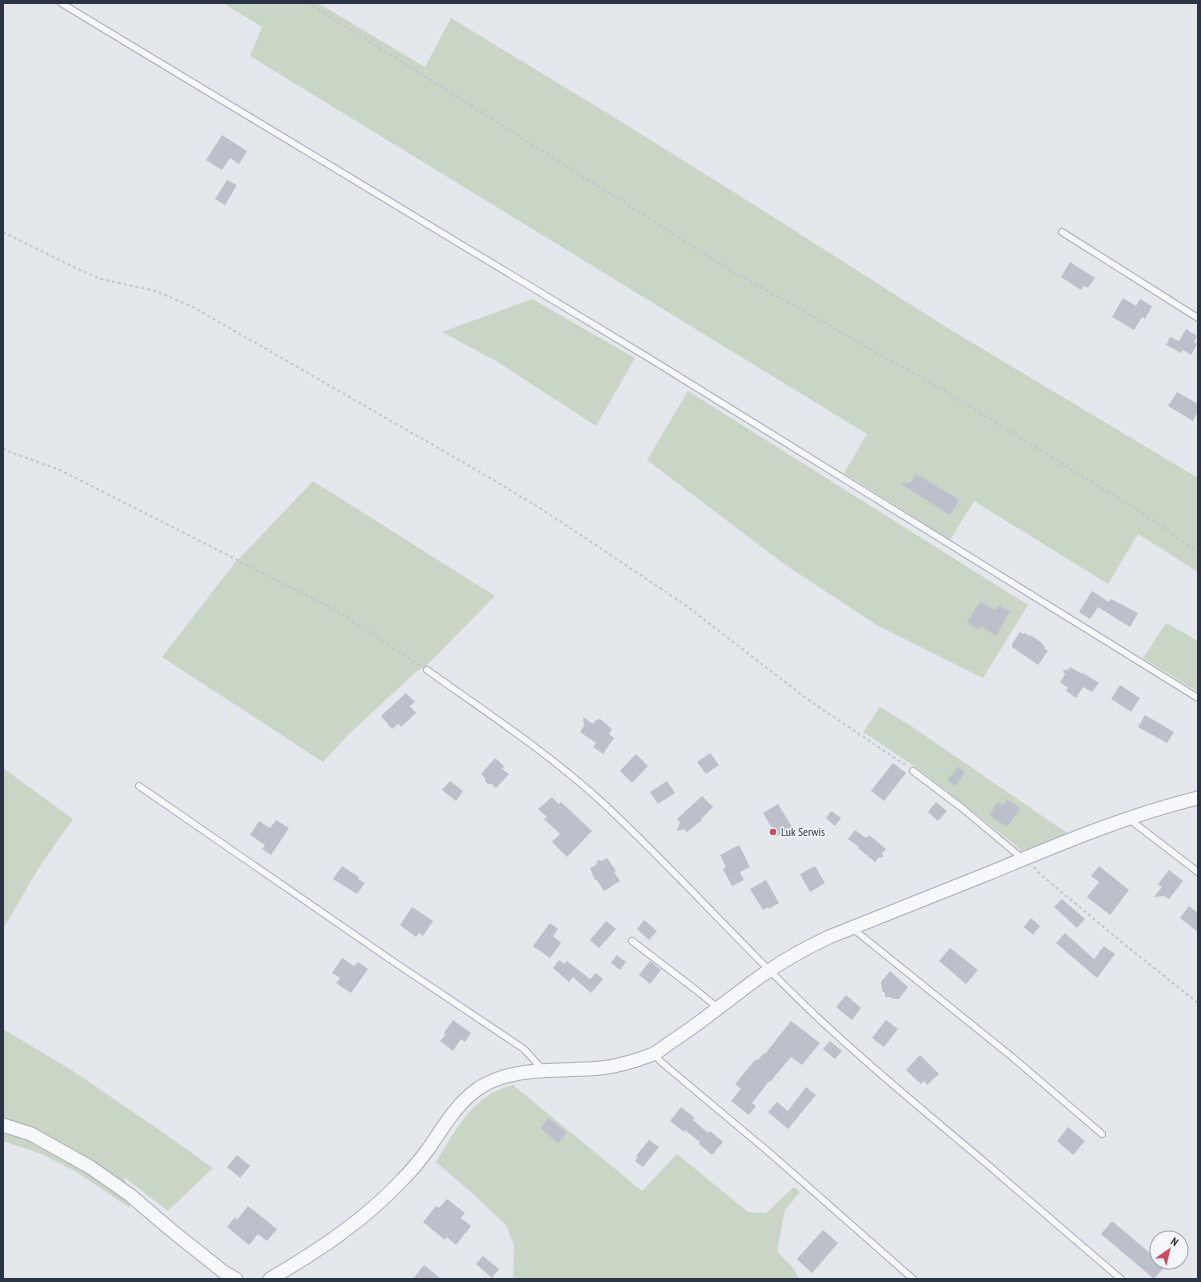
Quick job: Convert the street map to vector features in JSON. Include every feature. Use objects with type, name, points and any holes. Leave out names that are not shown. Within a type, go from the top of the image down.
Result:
[{"type":"street","points":[[270,1279],[317,1250],[356,1223],[381,1201],[419,1162],[449,1118],[462,1103],[478,1089],[497,1078],[524,1072],[614,1066],[655,1053],[685,1033],[769,970],[797,952],[829,937],[1129,819],[1179,802],[1198,798]]},
{"type":"street","points":[[3,1125],[31,1134],[90,1167],[130,1195],[225,1273],[236,1279]]},
{"type":"lane","points":[[61,3],[649,358],[1198,698]]},
{"type":"lane","points":[[1062,232],[1198,318]]},
{"type":"lane","points":[[426,670],[514,732],[603,803],[670,868],[815,1015],[919,1108],[1121,1279]]},
{"type":"lane","points":[[913,770],[1025,859]]},
{"type":"lane","points":[[139,786],[394,962],[524,1049],[544,1071]]},
{"type":"lane","points":[[1129,819],[1198,872]]},
{"type":"lane","points":[[852,928],[1011,1056],[1102,1134]]},
{"type":"lane","points":[[632,941],[718,1008]]},
{"type":"lane","points":[[655,1053],[660,1060],[771,1154],[912,1279]]},
{"type":"path","points":[[308,3],[730,270],[938,387],[1144,514],[1198,552]]},
{"type":"path","points":[[3,232],[101,279],[156,291],[193,307],[485,475],[543,510],[684,604],[808,698],[913,770]]},
{"type":"path","points":[[3,448],[10,452],[60,470],[242,564],[334,609],[426,670]]},
{"type":"path","points":[[1025,859],[1046,880],[1198,1003]]},
{"type":"green space","points":[[223,3],[318,3],[425,67],[451,18],[617,119],[946,327],[1198,478],[1198,572],[1138,534],[1108,584],[974,501],[950,540],[844,473],[867,434],[250,56],[262,27]]},
{"type":"green space","points":[[532,299],[635,358],[596,426],[496,361],[442,332]]},
{"type":"green space","points":[[688,391],[1028,605],[983,678],[875,624],[784,564],[647,460]]},
{"type":"green space","points":[[313,481],[495,596],[426,666],[417,671],[350,733],[323,762],[162,657],[234,564]]},
{"type":"green space","points":[[1166,623],[1198,641],[1198,692],[1143,658]]},
{"type":"green space","points":[[880,707],[911,726],[1070,835],[1023,853],[1014,844],[917,768],[863,732]]},
{"type":"green space","points":[[3,768],[73,819],[38,869],[3,929]]},
{"type":"green space","points":[[3,1029],[73,1071],[213,1168],[168,1211],[124,1177],[130,1208],[75,1171],[39,1153],[3,1141]]},
{"type":"green space","points":[[513,1085],[642,1191],[677,1154],[748,1212],[766,1213],[794,1187],[800,1192],[785,1210],[777,1251],[794,1269],[799,1279],[513,1279],[514,1245],[506,1225],[436,1162],[459,1126],[476,1105],[486,1097]]},
{"type":"building","points":[[222,135],[247,151],[239,164],[230,158],[222,170],[206,160]]},
{"type":"building","points":[[227,180],[237,185],[225,205],[215,199]]},
{"type":"building","points":[[1070,262],[1095,278],[1088,288],[1084,286],[1081,290],[1061,277]]},
{"type":"building","points":[[1123,298],[1136,306],[1140,299],[1152,306],[1145,319],[1142,317],[1134,330],[1112,317]]},
{"type":"building","points":[[1186,329],[1197,336],[1194,342],[1197,344],[1191,355],[1183,350],[1181,353],[1166,345],[1170,337],[1179,341]]},
{"type":"building","points":[[1177,392],[1198,404],[1198,411],[1193,421],[1168,406]]},
{"type":"building","points":[[916,474],[959,500],[950,515],[901,484],[911,482]]},
{"type":"building","points":[[1092,591],[1109,602],[1111,599],[1138,613],[1130,627],[1098,607],[1090,619],[1079,612]]},
{"type":"building","points":[[980,602],[995,610],[998,605],[1010,612],[996,636],[981,626],[979,630],[967,622]]},
{"type":"building","points":[[1020,632],[1029,636],[1030,635],[1041,642],[1045,647],[1044,648],[1048,651],[1038,665],[1012,647],[1012,644]]},
{"type":"building","points":[[1070,667],[1099,683],[1092,692],[1083,687],[1076,698],[1066,691],[1068,688],[1060,682],[1065,675],[1063,670],[1068,670]]},
{"type":"building","points":[[1120,685],[1140,698],[1131,712],[1111,699]]},
{"type":"building","points":[[406,693],[415,702],[410,706],[416,713],[401,727],[398,724],[392,729],[381,716]]},
{"type":"building","points":[[1145,715],[1174,732],[1167,743],[1138,727]]},
{"type":"building","points":[[583,717],[593,724],[596,720],[600,719],[612,729],[609,734],[614,738],[603,754],[593,747],[596,743],[580,732],[584,726]]},
{"type":"building","points":[[710,753],[719,765],[706,774],[697,762]]},
{"type":"building","points":[[636,754],[648,766],[632,783],[620,771]]},
{"type":"building","points":[[495,758],[504,766],[502,769],[509,774],[496,788],[492,784],[488,784],[481,774]]},
{"type":"building","points":[[893,763],[906,773],[884,801],[871,791]]},
{"type":"building","points":[[958,767],[965,773],[955,786],[947,780]]},
{"type":"building","points":[[450,781],[463,791],[456,801],[442,790]]},
{"type":"building","points":[[667,781],[675,793],[658,804],[650,792]]},
{"type":"building","points":[[702,796],[713,807],[701,819],[702,820],[687,832],[684,829],[677,831],[680,822],[677,819]]},
{"type":"building","points":[[552,797],[559,804],[561,802],[592,831],[567,857],[552,842],[560,834],[544,819],[547,817],[538,809]]},
{"type":"building","points":[[1007,799],[1020,808],[1007,827],[989,815],[998,802],[1003,806]]},
{"type":"building","points":[[936,802],[947,811],[938,821],[928,812]]},
{"type":"building","points":[[778,804],[792,827],[777,836],[763,813]]},
{"type":"building","points":[[831,811],[841,818],[835,826],[826,818]]},
{"type":"building","points":[[276,820],[289,828],[271,855],[262,849],[265,845],[250,835],[259,821],[270,828]]},
{"type":"building","points":[[855,830],[866,838],[869,835],[886,849],[882,853],[883,857],[878,858],[875,862],[848,839]]},
{"type":"building","points":[[739,845],[750,867],[740,872],[744,880],[732,886],[723,869],[726,867],[720,855]]},
{"type":"building","points":[[607,858],[616,871],[614,872],[620,881],[604,891],[597,880],[595,880],[590,868],[596,865],[598,860],[602,861]]},
{"type":"building","points":[[342,866],[359,877],[358,879],[365,883],[357,894],[333,879]]},
{"type":"building","points":[[815,866],[825,883],[810,892],[800,874]]},
{"type":"building","points":[[1099,866],[1129,890],[1110,915],[1087,897],[1099,882],[1091,876]]},
{"type":"building","points":[[1169,870],[1183,881],[1169,899],[1164,896],[1154,897],[1162,887],[1158,884]]},
{"type":"building","points":[[766,880],[779,903],[769,909],[768,907],[763,910],[750,889]]},
{"type":"building","points":[[1062,899],[1085,919],[1077,928],[1054,907]]},
{"type":"building","points":[[1189,906],[1198,913],[1198,932],[1180,918]]},
{"type":"building","points":[[412,907],[433,921],[423,936],[419,933],[416,937],[400,925]]},
{"type":"building","points":[[1031,918],[1040,926],[1033,935],[1024,927]]},
{"type":"building","points":[[644,920],[657,931],[649,940],[637,929]]},
{"type":"building","points":[[606,921],[616,929],[599,948],[590,940]]},
{"type":"building","points":[[550,923],[558,929],[553,936],[561,943],[550,958],[533,946]]},
{"type":"building","points":[[1065,933],[1094,959],[1104,946],[1115,954],[1097,978],[1056,943]]},
{"type":"building","points":[[950,948],[978,970],[966,984],[939,961]]},
{"type":"building","points":[[617,955],[626,962],[620,970],[611,963]]},
{"type":"building","points":[[342,958],[354,966],[358,962],[368,969],[351,993],[336,983],[340,978],[332,973]]},
{"type":"building","points":[[559,960],[564,964],[567,961],[590,979],[596,973],[603,979],[591,993],[573,977],[569,982],[553,968]]},
{"type":"building","points":[[650,961],[661,970],[650,984],[639,975]]},
{"type":"building","points":[[890,971],[908,987],[899,999],[885,997],[885,993],[882,991],[881,982]]},
{"type":"building","points":[[846,995],[861,1008],[852,1020],[836,1007]]},
{"type":"building","points":[[453,1020],[471,1033],[465,1042],[461,1039],[453,1051],[440,1041],[446,1034],[444,1033]]},
{"type":"building","points":[[886,1020],[898,1029],[884,1047],[872,1038]]},
{"type":"building","points":[[791,1021],[820,1043],[802,1065],[791,1057],[770,1082],[769,1081],[752,1103],[756,1106],[749,1115],[731,1101],[741,1089],[735,1084],[756,1059],[758,1060],[764,1053],[765,1054]]},
{"type":"building","points":[[830,1041],[842,1051],[835,1059],[823,1049]]},
{"type":"building","points":[[920,1055],[939,1074],[927,1085],[924,1081],[921,1084],[906,1070]]},
{"type":"building","points":[[806,1087],[816,1095],[788,1129],[768,1112],[777,1102],[788,1111]]},
{"type":"building","points":[[681,1107],[695,1118],[693,1120],[708,1133],[710,1131],[723,1142],[712,1155],[699,1144],[700,1142],[685,1130],[684,1132],[670,1121]]},
{"type":"building","points":[[549,1118],[567,1133],[558,1143],[540,1128]]},
{"type":"building","points":[[1068,1127],[1085,1141],[1073,1155],[1057,1141]]},
{"type":"building","points":[[649,1140],[659,1147],[643,1167],[635,1161],[638,1157],[636,1156]]},
{"type":"building","points":[[237,1155],[250,1166],[240,1178],[227,1167]]},
{"type":"building","points":[[447,1199],[465,1213],[461,1218],[471,1226],[456,1245],[447,1237],[445,1240],[423,1222],[436,1206],[439,1208]]},
{"type":"building","points":[[248,1206],[277,1229],[267,1241],[258,1234],[249,1245],[227,1227],[235,1217],[237,1220]]},
{"type":"building","points":[[1112,1221],[1149,1252],[1149,1270],[1162,1270],[1154,1279],[1101,1234]]},
{"type":"building","points":[[823,1230],[838,1243],[812,1273],[797,1259]]},
{"type":"building","points":[[483,1256],[499,1269],[492,1278],[476,1264]]},
{"type":"building","points":[[424,1265],[441,1279],[413,1279]]},
{"type":"place","name":"Luk Serwis","points":[[773,832]]}]
